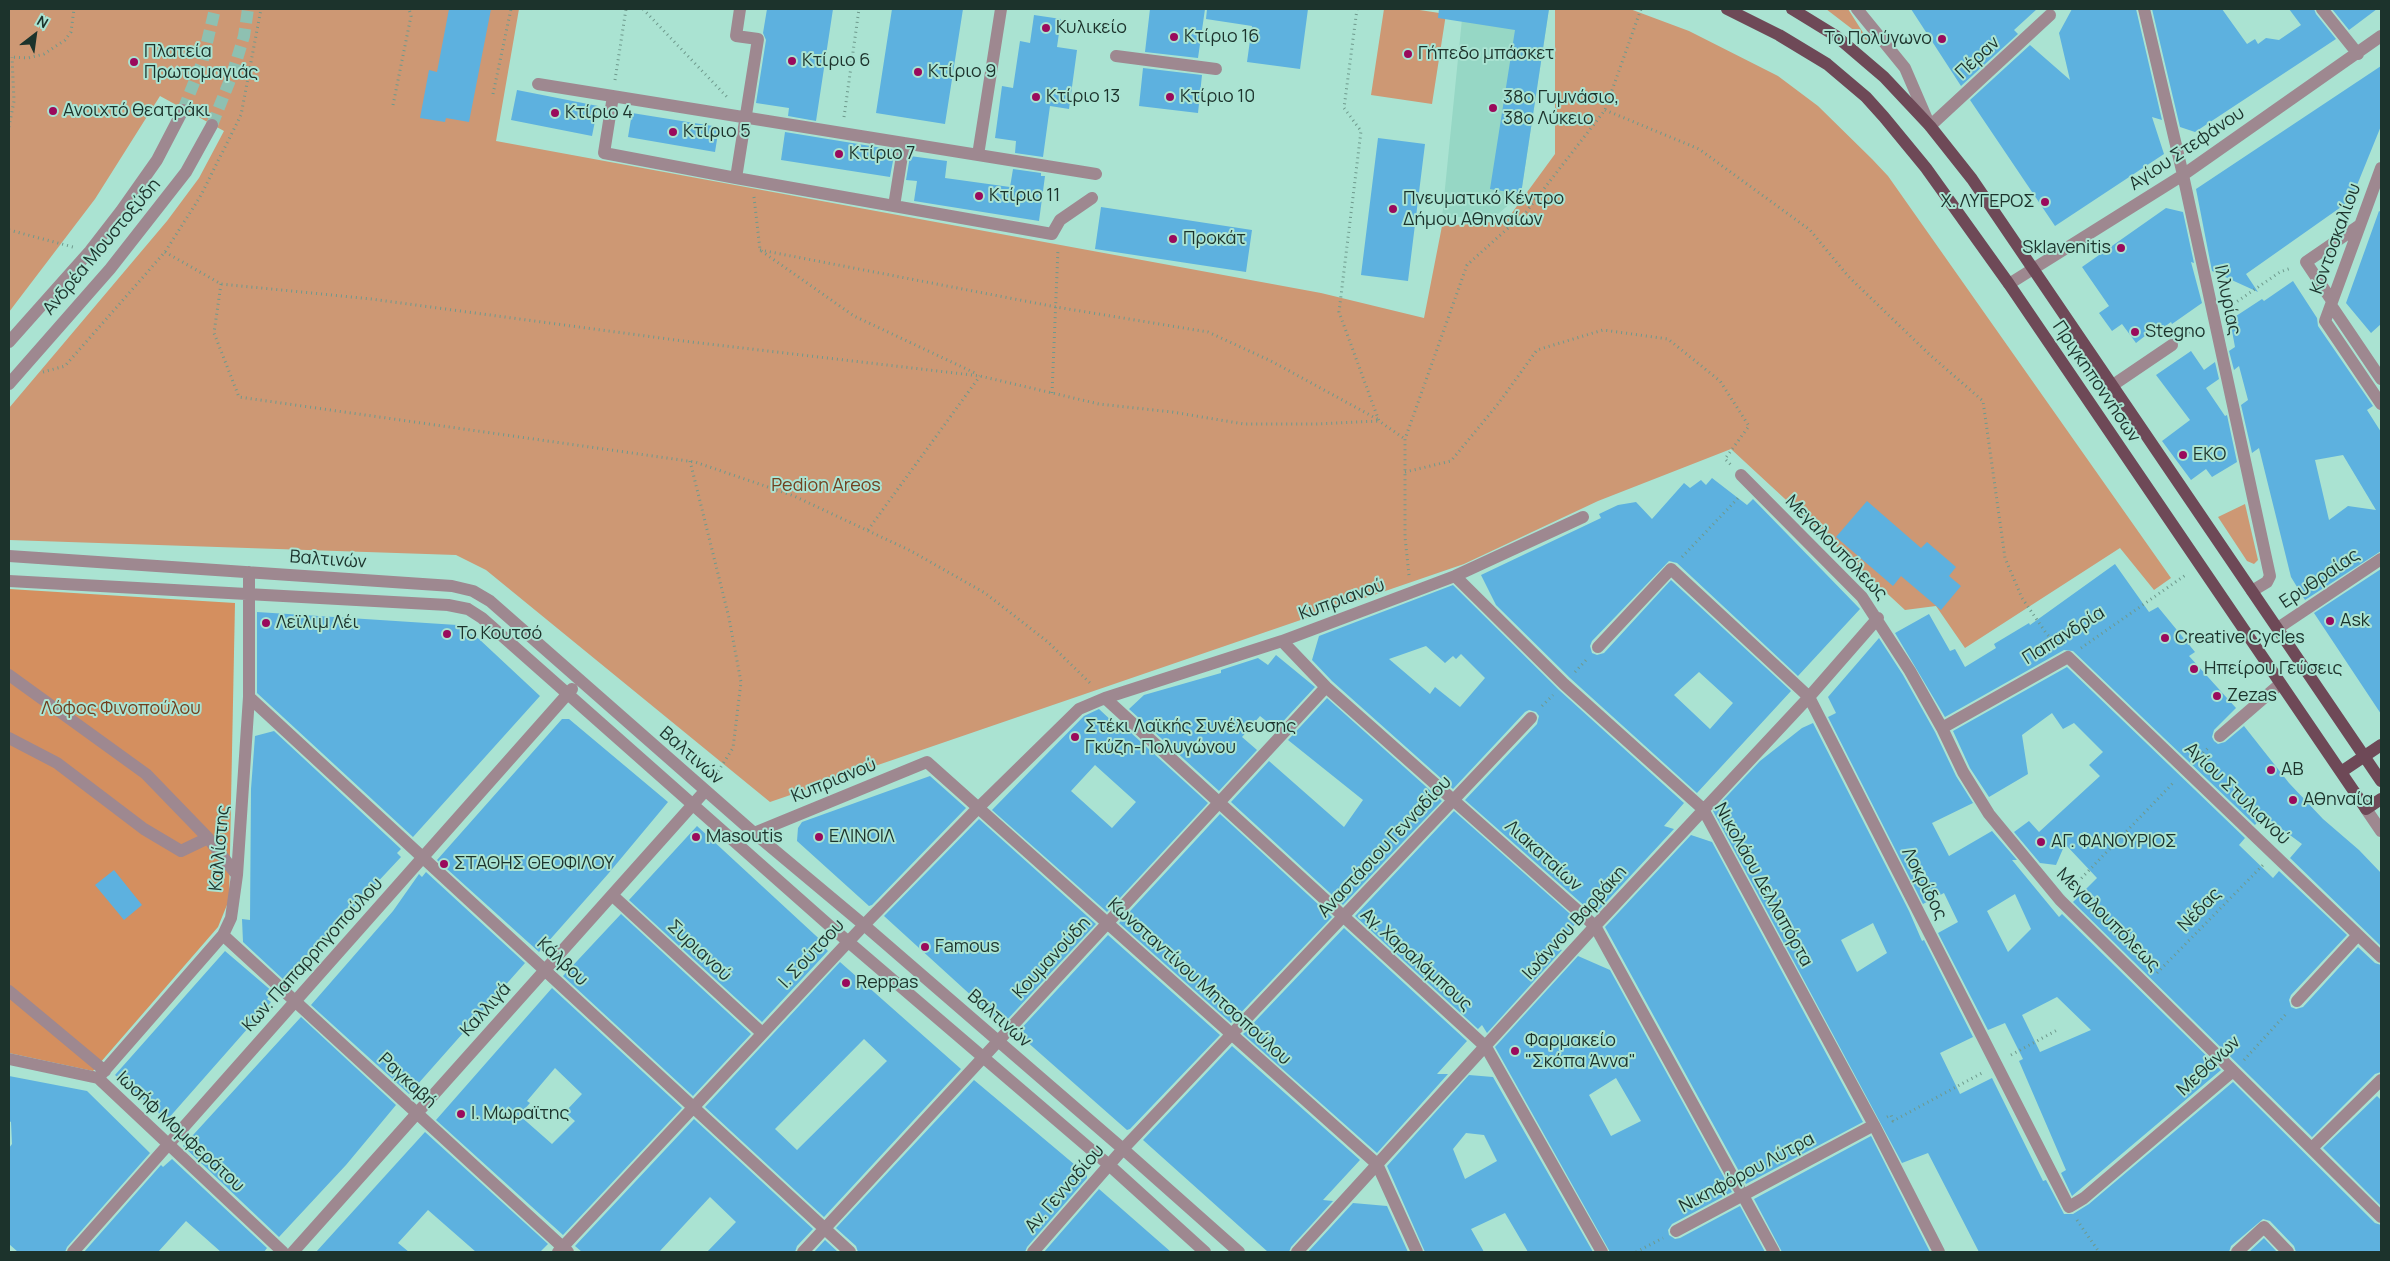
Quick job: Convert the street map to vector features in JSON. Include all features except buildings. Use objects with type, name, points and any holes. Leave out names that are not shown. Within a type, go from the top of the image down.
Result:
[{"type":"main road","name":"Πριγκηποννήσων","points":[[1726,9],[1801,48],[1827,64],[1866,97],[1926,168],[2009,284],[2366,809]]},
{"type":"main road","name":"Πριγκηποννήσων","points":[[1792,9],[1836,36],[1862,56],[1930,126],[1972,179],[2381,781]]},
{"type":"main road","points":[[2341,772],[2381,745]]},
{"type":"main road","points":[[2366,809],[2381,799]]},
{"type":"street","points":[[736,178],[758,39],[736,36],[740,9]]},
{"type":"street","points":[[978,155],[1000,9]]},
{"type":"street","name":"Πριγκηποννήσων","points":[[1858,9],[1905,68],[1930,126]]},
{"type":"street","name":"Ιλλυρίας","points":[[2144,9],[2183,175],[2270,576],[2267,582],[2252,590]]},
{"type":"street","points":[[2322,9],[2358,54]]},
{"type":"street","name":"Πέραν","points":[[1930,126],[2050,15]]},
{"type":"street","name":"Αγίου Στεφάνου","points":[[2009,284],[2183,175],[2358,54],[2381,36]]},
{"type":"street","points":[[1116,56],[1216,69]]},
{"type":"street","points":[[538,84],[1096,174]]},
{"type":"street","points":[[613,96],[604,153],[1052,234],[1060,220],[1092,198]]},
{"type":"street","name":"Ανδρέα Μουστοξύδη","points":[[9,342],[90,251],[157,160],[183,110]]},
{"type":"street","name":"Ανδρέα Μουστοξύδη","points":[[9,384],[110,269],[180,180],[212,125]]},
{"type":"street","points":[[894,206],[904,143]]},
{"type":"street","name":"Κοντοσκαλίου","points":[[2381,168],[2325,321],[2381,404]]},
{"type":"street","points":[[2360,225],[2306,262],[2381,379]]},
{"type":"street","points":[[2113,385],[2172,345]]},
{"type":"street","name":"Μεγαλουπόλεως","points":[[1746,480],[1862,597],[1878,618],[1942,728],[1963,772],[1989,814],[2060,900],[2381,1217]]},
{"type":"street","name":"Κυπριανού","points":[[1105,698],[1282,640],[1455,576],[1583,517]]},
{"type":"street","name":"Βαλτινών","points":[[9,556],[452,586],[473,591],[490,601],[705,791],[864,924],[1124,1149],[1239,1252]]},
{"type":"street","name":"Ερυθραίας","points":[[2278,628],[2381,559]]},
{"type":"street","points":[[1598,647],[1671,569]]},
{"type":"street","name":"Λοκρίδος","points":[[1671,569],[1810,697],[2069,1207]]},
{"type":"street","name":"Καλλίστης","points":[[101,1075],[223,935],[231,918],[237,875],[249,697],[249,572]]},
{"type":"street","name":"Νικολάου Δελλαπόρτα","points":[[1455,576],[1564,684],[1703,809],[1876,1130],[1939,1252]]},
{"type":"street","name":"Βαλτινών","points":[[9,581],[248,596],[448,605],[468,609],[482,618],[848,941],[1109,1165],[1206,1252]]},
{"type":"street","name":"Ιωάννου Βαρβάκη","points":[[1297,1252],[1703,809],[1810,697],[1878,618]]},
{"type":"street","name":"Λιακαταίων","points":[[1282,640],[1326,687],[1595,926],[1774,1252]]},
{"type":"street","name":"Παπανδρία","points":[[1942,728],[2068,656]]},
{"type":"street","name":"Αγίου Στυλιανού","points":[[2068,656],[2381,957]]},
{"type":"street","points":[[9,675],[146,774],[208,838],[237,875]]},
{"type":"street","name":"Κων. Παπαρρηγοπούλου","points":[[73,1252],[579,681]]},
{"type":"street","points":[[2220,736],[2280,684]]},
{"type":"street","name":"Κουμανούδη","points":[[803,1252],[1326,687]]},
{"type":"street","name":"Κάλβου","points":[[249,697],[850,1252]]},
{"type":"street","name":"Ι. Σούτσου","points":[[563,1251],[693,1107],[864,924],[1079,709],[1105,698]]},
{"type":"street","name":"Αγ. Χαραλάμπους","points":[[1105,698],[1342,918],[1486,1047],[1602,1252]]},
{"type":"street","name":"Αναστάσιου Γενναδίου","points":[[1124,1149],[1531,718]]},
{"type":"street","points":[[9,738],[57,763],[144,829],[181,851],[208,838]]},
{"type":"street","name":"Κυπριανού","points":[[754,833],[927,762]]},
{"type":"street","name":"Κωνσταντίνου Μητσοπούλου","points":[[927,762],[1377,1164],[1417,1252]]},
{"type":"street","name":"Καλλιγά","points":[[292,1252],[705,791]]},
{"type":"street","name":"Πριγκηποννήσων","points":[[2366,809],[2381,831]]},
{"type":"street","name":"Συριανού","points":[[612,895],[762,1033]]},
{"type":"street","name":"Ραγκαβή","points":[[223,935],[417,1113],[563,1251]]},
{"type":"street","points":[[2298,1001],[2358,935]]},
{"type":"street","points":[[9,991],[101,1075]]},
{"type":"street","name":"Ιωσήφ Μομφεράτου","points":[[9,1059],[101,1075],[168,1145],[283,1252]]},
{"type":"street","name":"Μεθάνων","points":[[2069,1207],[2084,1198],[2233,1071]]},
{"type":"street","points":[[2312,1148],[2381,1080]]},
{"type":"street","name":"Νικηφόρου Λύτρα","points":[[1676,1231],[1742,1195],[1876,1130]]},
{"type":"street","name":"Αν. Γενναδίου","points":[[1033,1252],[1124,1149]]},
{"type":"street","points":[[2238,1252],[2264,1227],[2288,1252]]},
{"type":"path","points":[[9,127],[14,101],[11,57],[28,58],[44,54],[66,40],[71,32],[74,9]]},
{"type":"path","points":[[393,104],[411,16],[409,9]]},
{"type":"path","points":[[493,94],[511,9]]},
{"type":"path","points":[[613,96],[626,9]]},
{"type":"path","points":[[642,9],[746,118]]},
{"type":"path","points":[[841,133],[859,9]]},
{"type":"path","points":[[1357,9],[1344,108],[1361,131],[1339,312],[1379,420]]},
{"type":"path","points":[[1410,593],[1405,537],[1405,439],[1467,265],[1526,212],[1605,110],[1640,9]]},
{"type":"path","points":[[1605,110],[1699,149],[1810,230],[1848,276],[1930,355],[1983,401],[2005,558],[2022,598],[2046,633],[2068,656]]},
{"type":"path","points":[[753,189],[760,250],[854,316],[980,376]]},
{"type":"path","points":[[9,230],[90,251]]},
{"type":"path","points":[[1052,393],[1058,245]]},
{"type":"path","points":[[760,250],[1056,307],[1208,332],[1271,361],[1379,420],[1405,439]]},
{"type":"path","points":[[165,252],[221,284],[371,299],[683,341],[980,376],[1099,404],[1172,412],[1244,424],[1317,424],[1379,420]]},
{"type":"path","points":[[221,284],[214,333],[239,397],[690,461],[794,496],[911,551],[985,593],[1048,642],[1105,698]]},
{"type":"path","points":[[1405,472],[1451,461],[1498,404],[1536,350],[1603,330],[1668,339],[1720,381],[1749,426],[1725,459]]},
{"type":"path","points":[[868,530],[980,376]]},
{"type":"path","points":[[690,461],[729,618],[741,682],[733,748],[705,791]]},
{"type":"path","points":[[1671,569],[1746,480]]},
{"type":"path","name":"Παπανδρία","points":[[2068,656],[2200,565]]},
{"type":"path","points":[[1531,718],[1598,647]]},
{"type":"path","points":[[2060,900],[2179,777]]},
{"type":"path","name":"Νέδας","points":[[2147,984],[2274,854]]},
{"type":"path","name":"Μεθάνων","points":[[2233,1071],[2298,1001]]},
{"type":"path","points":[[1876,1130],[1890,1129],[1884,1119],[1891,1115],[1893,1121],[1994,1062],[2008,1051],[2010,1056],[2059,1029]]},
{"type":"path","points":[[2069,1207],[2085,1234],[2099,1252]]},
{"type":"path","name":"Νικηφόρου Λύτρα","points":[[1636,1252],[1676,1231]]},
{"type":"shaded area","name":"38ο Γυμνάσιο, 38ο Λύκειο","points":[[1463,9],[1549,9],[1521,194],[1497,215],[1442,218]]},
{"type":"green space","name":"Pedion Areos","points":[[9,9],[519,9],[496,141],[1321,293],[1424,318],[1442,226],[1506,221],[1555,154],[1555,9],[1630,9],[1689,31],[1778,76],[1818,106],[1872,159],[1888,176],[2171,578],[2154,590],[2120,548],[1965,648],[1936,606],[1905,610],[1731,449],[1598,501],[1464,564],[770,802],[486,570],[456,555],[9,540],[9,408],[167,221],[199,178],[224,131],[160,96],[95,199],[9,312]]},
{"type":"green space","name":"Γήπεδο μπάσκετ","points":[[1384,9],[1413,9],[1446,14],[1432,104],[1371,95]]},
{"type":"green space","points":[[1826,9],[1848,9],[1869,42]]},
{"type":"green space","points":[[2245,504],[2258,560],[2254,564],[2247,561],[2218,517]]},
{"type":"green space","name":"Λόφος Φινοπούλου","points":[[9,589],[235,603],[229,900],[218,927],[93,1071],[9,1053]]},
{"type":"tunnel","points":[[183,110],[202,63],[215,9]]},
{"type":"tunnel","points":[[212,125],[232,75],[244,36],[248,9]]},
{"type":"place","name":"Κυλικείο","points":[[1046,28]]},
{"type":"place","name":"Κτίριο 16","points":[[1174,37]]},
{"type":"place","name":"Το Πολύγωνο","points":[[1942,39]]},
{"type":"place","name":"Γήπεδο μπάσκετ","points":[[1408,54]]},
{"type":"place","name":"Κτίριο 6","points":[[792,61]]},
{"type":"place","name":"Πλατεία Πρωτομαγιάς","points":[[134,62]]},
{"type":"place","name":"Κτίριο 9","points":[[918,72]]},
{"type":"place","name":"Κτίριο 13","points":[[1036,97]]},
{"type":"place","name":"Κτίριο 10","points":[[1170,97]]},
{"type":"place","name":"38ο Γυμνάσιο, 38ο Λύκειο","points":[[1493,108]]},
{"type":"place","name":"Ανοιχτό θεατράκι","points":[[53,111]]},
{"type":"place","name":"Κτίριο 4","points":[[555,113]]},
{"type":"place","name":"Κτίριο 5","points":[[673,132]]},
{"type":"place","name":"Κτίριο 7","points":[[839,154]]},
{"type":"place","name":"Κτίριο 11","points":[[979,196]]},
{"type":"place","name":"Χ. ΛΥΓΕΡΟΣ","points":[[2045,202]]},
{"type":"place","name":"Πνευματικό Κέντρο Δήμου Αθηναίων","points":[[1393,209]]},
{"type":"place","name":"Προκάτ","points":[[1173,239]]},
{"type":"place","name":"Sklavenitis","points":[[2121,248]]},
{"type":"place","name":"Stegno","points":[[2135,332]]},
{"type":"place","name":"EKO","points":[[2183,455]]},
{"type":"place","name":"Ask","points":[[2330,621]]},
{"type":"place","name":"Λεϊλιμ Λέι","points":[[266,623]]},
{"type":"place","name":"Το Κουτσό","points":[[447,634]]},
{"type":"place","name":"Creative Cycles","points":[[2165,638]]},
{"type":"place","name":"Ηπείρου Γεύσεις","points":[[2194,669]]},
{"type":"place","name":"Zezas","points":[[2217,696]]},
{"type":"place","name":"Στέκι Λαϊκής Συνέλευσης Γκύζη-Πολυγώνου","points":[[1075,737]]},
{"type":"place","name":"ΑΒ","points":[[2271,770]]},
{"type":"place","name":"Αθηναία","points":[[2293,800]]},
{"type":"place","name":"Masoutis","points":[[696,837]]},
{"type":"place","name":"ΕΛΙΝΟΙΛ","points":[[819,837]]},
{"type":"place","name":"ΑΓ. ΦΑΝΟΥΡΙΟΣ","points":[[2041,842]]},
{"type":"place","name":"ΣΤΑΘΗΣ ΘΕΟΦΙΛΟΥ","points":[[444,864]]},
{"type":"place","name":"Famous","points":[[925,947]]},
{"type":"place","name":"Reppas","points":[[846,983]]},
{"type":"place","name":"Φαρμακείο \"Σκόπα Άννα\"","points":[[1515,1051]]},
{"type":"place","name":"Ι. Μωραϊτης","points":[[461,1114]]}]
